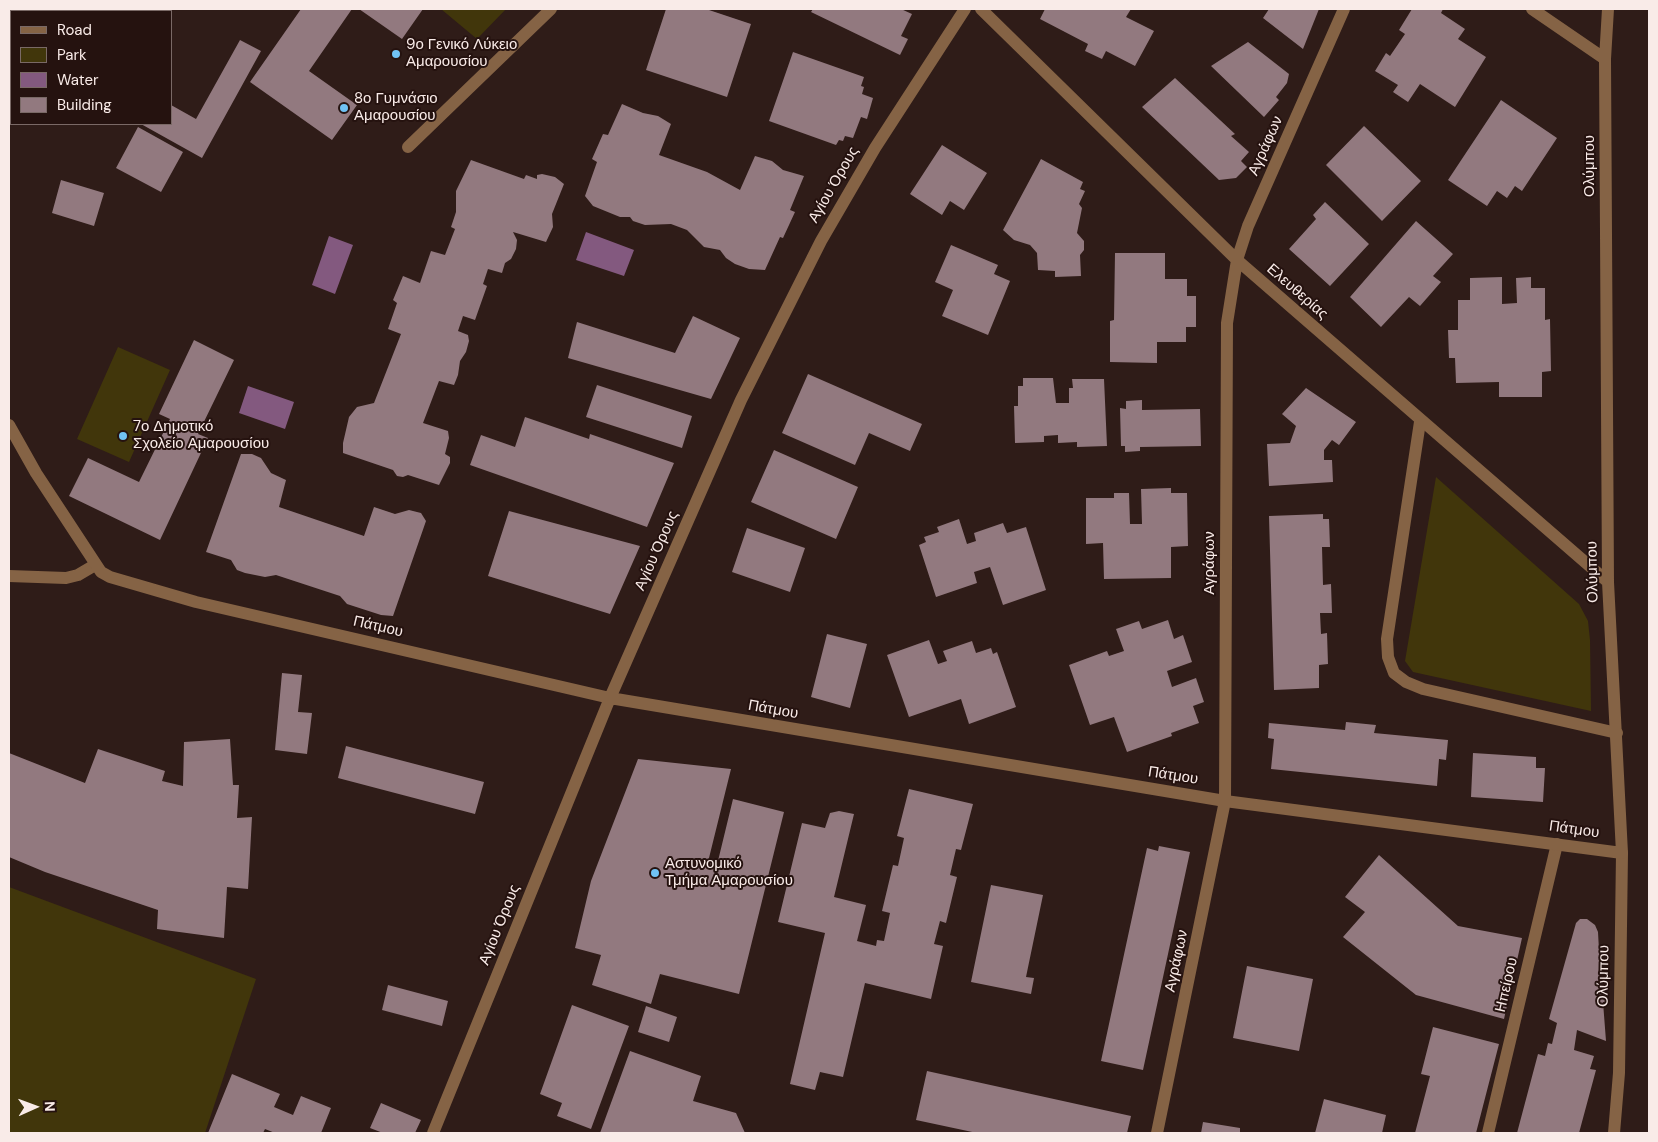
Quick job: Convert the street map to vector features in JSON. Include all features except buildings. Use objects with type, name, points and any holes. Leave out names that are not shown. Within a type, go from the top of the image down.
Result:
[{"type":"street","points":[[408,147],[551,9]]},
{"type":"street","name":"Αγίου Όρους","points":[[433,1133],[610,698],[741,400],[821,241],[875,148],[965,9]]},
{"type":"street","name":"Ελευθερίας","points":[[981,9],[1237,260],[1420,422],[1608,582]]},
{"type":"street","name":"Αγράφων","points":[[1157,1133],[1225,801],[1227,323],[1237,260],[1248,226],[1344,9]]},
{"type":"street","points":[[1532,9],[1605,59]]},
{"type":"street","name":"Ολύμπου","points":[[1608,9],[1605,59],[1608,582],[1622,853],[1619,1073],[1614,1133]]},
{"type":"street","points":[[1420,422],[1387,638],[1388,657],[1394,673],[1406,682],[1423,689],[1617,733]]},
{"type":"street","name":"Πάτμου","points":[[9,425],[36,473],[95,565],[110,577],[196,602],[610,698],[1225,801],[1622,853]]},
{"type":"street","points":[[9,576],[66,578],[78,575],[95,565]]},
{"type":"street","name":"Ηπείρου","points":[[1488,1133],[1557,844]]},
{"type":"green space","points":[[441,9],[506,9],[477,39]]},
{"type":"green space","points":[[118,347],[170,370],[129,462],[77,439]]},
{"type":"green space","points":[[1436,477],[1579,604],[1588,621],[1591,711],[1413,672],[1405,661]]},
{"type":"green space","points":[[9,887],[256,979],[205,1133],[9,1133]]},
{"type":"water","points":[[586,232],[634,250],[624,276],[576,260]]},
{"type":"water","points":[[329,236],[353,245],[335,294],[312,285]]},
{"type":"water","points":[[248,386],[294,402],[285,429],[239,413]]},
{"type":"place","name":"9ο Γενικό Λύκειο Αμαρουσίου","points":[[396,54]]},
{"type":"place","name":"8ο Γυμνάσιο Αμαρουσίου","points":[[344,108]]},
{"type":"place","name":"7ο Δημοτικό Σχολείο Αμαρουσίου","points":[[123,436]]},
{"type":"place","name":"Αστυνομικό Τμήμα Αμαρουσίου","points":[[655,873]]}]
